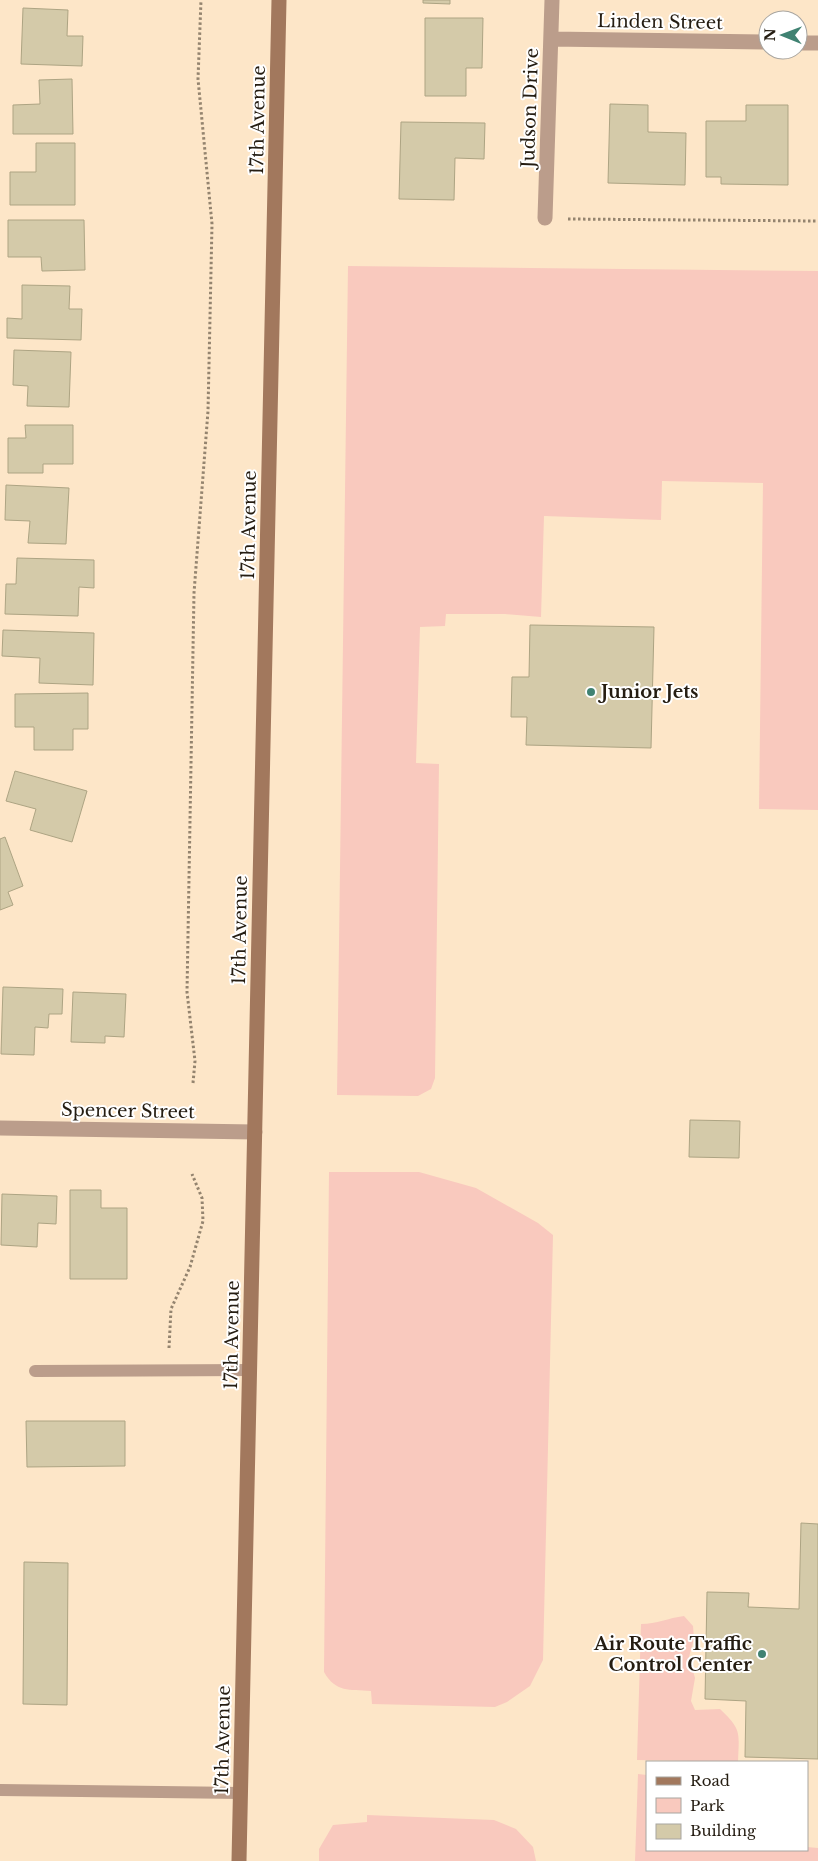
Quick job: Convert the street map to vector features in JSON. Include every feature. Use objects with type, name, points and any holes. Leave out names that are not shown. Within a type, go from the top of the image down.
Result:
[{"type":"main road","name":"17th Avenue","points":[[239,1861],[279,0]]},
{"type":"street","name":"Judson Drive","points":[[545,218],[552,0]]},
{"type":"street","name":"Linden Street","points":[[551,39],[758,42]]},
{"type":"street","name":"Spencer Street","points":[[0,1128],[255,1132]]},
{"type":"lane","points":[[35,1371],[250,1370]]},
{"type":"lane","points":[[0,1790],[241,1793]]},
{"type":"path","points":[[193,1083],[194,1061],[187,992],[194,603],[208,410],[212,224],[198,79],[201,0]]},
{"type":"path","points":[[545,218],[818,221]]},
{"type":"path","points":[[169,1348],[171,1309],[190,1266],[203,1221],[202,1198],[192,1174]]},
{"type":"green space","points":[[348,266],[818,271],[818,810],[759,809],[763,483],[662,481],[661,520],[544,516],[541,617],[505,614],[446,614],[445,626],[420,627],[416,763],[439,764],[435,1078],[431,1089],[418,1096],[337,1095]]},
{"type":"green space","points":[[329,1172],[419,1172],[476,1188],[538,1223],[553,1235],[543,1660],[530,1686],[507,1702],[495,1707],[372,1704],[371,1691],[350,1690],[338,1687],[333,1684],[324,1672]]},
{"type":"green space","points":[[684,1616],[693,1626],[694,1639],[689,1657],[695,1678],[691,1701],[695,1710],[720,1709],[732,1722],[736,1727],[739,1738],[738,1761],[637,1760],[641,1624]]},
{"type":"green space","points":[[638,1774],[646,1775],[646,1851],[808,1851],[808,1847],[818,1848],[818,1861],[635,1861]]},
{"type":"green space","points":[[367,1815],[494,1820],[516,1829],[533,1847],[536,1861],[319,1861],[319,1849],[333,1825],[367,1822]]},
{"type":"building","points":[[423,0],[450,0],[450,4],[423,3]]},
{"type":"building","points":[[23,8],[68,10],[67,36],[83,36],[82,66],[21,64]]},
{"type":"building","points":[[425,18],[483,18],[482,68],[466,68],[466,96],[425,96]]},
{"type":"building","points":[[72,79],[73,134],[13,134],[13,105],[40,104],[39,80]]},
{"type":"building","points":[[610,104],[648,105],[648,132],[686,133],[685,185],[608,183]]},
{"type":"building","points":[[746,105],[788,105],[788,185],[721,184],[721,177],[706,177],[706,121],[746,121]]},
{"type":"building","points":[[401,122],[485,123],[484,159],[455,158],[454,200],[399,199]]},
{"type":"building","points":[[36,143],[75,143],[75,205],[10,205],[10,172],[36,172]]},
{"type":"building","points":[[8,220],[84,220],[85,270],[42,271],[41,257],[8,257]]},
{"type":"building","points":[[22,285],[70,286],[69,309],[82,309],[81,340],[7,338],[7,318],[22,319]]},
{"type":"building","points":[[14,350],[71,352],[69,407],[27,406],[28,386],[13,385]]},
{"type":"building","points":[[25,425],[73,425],[73,464],[43,464],[43,473],[8,473],[8,438],[26,438]]},
{"type":"building","points":[[6,485],[69,488],[66,544],[28,543],[30,521],[5,520]]},
{"type":"building","points":[[17,558],[94,560],[94,588],[79,587],[78,616],[5,614],[6,584],[16,584]]},
{"type":"building","points":[[530,625],[654,627],[651,748],[526,745],[527,717],[511,717],[512,677],[529,677]]},
{"type":"building","points":[[3,630],[94,633],[93,685],[39,683],[40,658],[2,656]]},
{"type":"building","points":[[88,693],[88,729],[73,729],[73,750],[34,750],[34,727],[15,727],[15,694]]},
{"type":"building","points":[[15,771],[87,791],[72,842],[30,830],[36,809],[6,801]]},
{"type":"building","points":[[5,837],[23,886],[8,892],[13,905],[0,910],[0,839]]},
{"type":"building","points":[[3,987],[63,989],[62,1014],[49,1014],[48,1028],[35,1027],[34,1055],[1,1054]]},
{"type":"building","points":[[73,992],[126,994],[124,1037],[105,1036],[105,1043],[71,1042]]},
{"type":"building","points":[[690,1120],[740,1121],[739,1158],[689,1157]]},
{"type":"building","points":[[70,1190],[101,1190],[101,1208],[127,1208],[127,1279],[70,1279]]},
{"type":"building","points":[[2,1194],[57,1196],[56,1224],[38,1223],[37,1247],[1,1245]]},
{"type":"building","points":[[26,1421],[125,1421],[125,1466],[27,1467]]},
{"type":"building","name":"Air Route Traffic Control Center","points":[[801,1523],[818,1524],[818,1759],[745,1757],[746,1701],[705,1699],[707,1592],[749,1593],[748,1607],[799,1609]]},
{"type":"building","points":[[24,1562],[68,1563],[67,1705],[23,1704]]},
{"type":"place","name":"Junior Jets","points":[[591,692]]},
{"type":"place","name":"Air Route Traffic Control Center","points":[[762,1654]]}]
